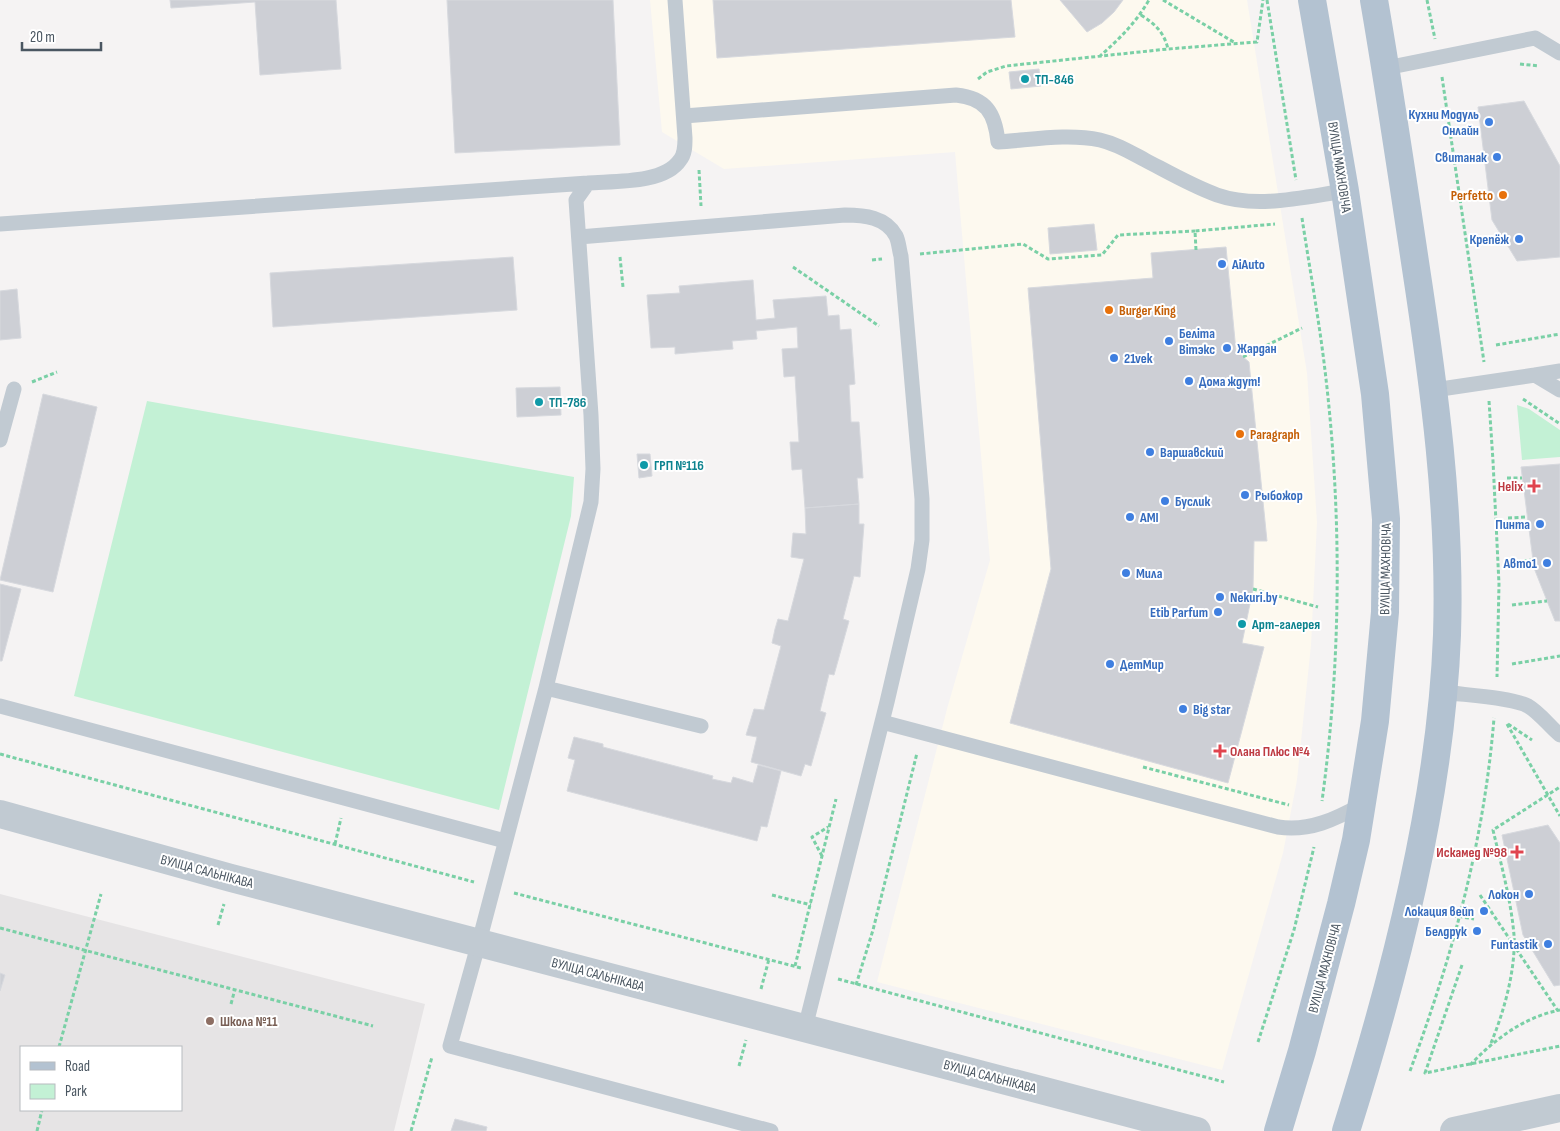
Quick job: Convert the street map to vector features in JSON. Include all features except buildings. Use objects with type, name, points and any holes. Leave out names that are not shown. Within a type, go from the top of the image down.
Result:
[{"type":"main road","name":"ВУЛІЦА МАХНОВІЧА","points":[[1278,1131],[1302,1051],[1341,904],[1363,804],[1375,721],[1386,588],[1386,519],[1380,435],[1373,376],[1345,191],[1312,0]]},
{"type":"main road","points":[[1346,1131],[1407,907],[1424,823],[1442,692],[1447,636],[1446,526],[1442,463],[1434,390],[1386,68],[1374,0]]},
{"type":"street","name":"ВУЛІЦА САЛЬНІКАВА","points":[[0,814],[221,875],[1197,1131]]},
{"type":"street","points":[[1454,1131],[1560,1108]]},
{"type":"lane","points":[[0,224],[588,183],[659,176],[672,169],[681,160],[685,149],[675,0]]},
{"type":"lane","points":[[1386,68],[1535,38],[1560,53]]},
{"type":"lane","points":[[684,116],[956,95],[968,96],[979,101],[988,109],[994,119],[998,142],[1068,137],[1100,140],[1130,151],[1202,188],[1226,198],[1259,201],[1299,198],[1345,191]]},
{"type":"lane","points":[[588,183],[576,200],[590,414],[592,484],[586,522],[546,688],[450,1046],[771,1131]]},
{"type":"lane","points":[[579,237],[859,215],[874,218],[887,225],[896,236],[901,256],[923,530],[918,569],[882,722],[805,1028]]},
{"type":"lane","points":[[1434,390],[1560,371]]},
{"type":"lane","points":[[1535,375],[1560,390]]},
{"type":"lane","points":[[0,440],[14,389]]},
{"type":"lane","points":[[546,688],[701,726]]},
{"type":"lane","points":[[1442,692],[1521,703],[1534,711],[1560,735]]},
{"type":"lane","points":[[0,706],[505,841]]},
{"type":"lane","points":[[882,722],[1268,825],[1292,828],[1318,824],[1337,818],[1363,804]]},
{"type":"path","points":[[1098,57],[1118,40],[1141,15],[1149,0]]},
{"type":"path","points":[[1163,0],[1237,44]]},
{"type":"path","points":[[968,96],[979,77],[996,68],[1168,49],[1257,42],[1263,0]]},
{"type":"path","points":[[1258,1042],[1280,978],[1301,907],[1318,824],[1325,772],[1332,690],[1336,603],[1336,518],[1326,377],[1267,0]]},
{"type":"path","points":[[1141,15],[1160,30],[1168,49]]},
{"type":"path","points":[[1513,64],[1537,65],[1544,68]]},
{"type":"path","points":[[872,260],[1023,244],[1048,259],[1102,255],[1118,235],[1278,224]]},
{"type":"path","points":[[1195,231],[1196,250]]},
{"type":"path","points":[[620,257],[623,287]]},
{"type":"path","points":[[793,267],[879,326]]},
{"type":"path","points":[[1243,357],[1302,328]]},
{"type":"path","points":[[1496,345],[1560,334]]},
{"type":"path","points":[[1514,395],[1560,424]]},
{"type":"path","points":[[1546,414],[1553,412]]},
{"type":"path","points":[[1507,478],[1522,478]]},
{"type":"path","points":[[1508,518],[1527,517]]},
{"type":"path","points":[[1510,562],[1532,560]]},
{"type":"path","points":[[1253,589],[1318,607]]},
{"type":"path","points":[[1512,605],[1547,601]]},
{"type":"path","points":[[1512,664],[1560,656]]},
{"type":"path","points":[[1507,724],[1560,816]]},
{"type":"path","points":[[856,985],[872,930],[922,732]]},
{"type":"path","points":[[0,754],[795,966],[856,985],[1224,1082]]},
{"type":"path","points":[[1491,1043],[1506,998],[1514,945],[1511,916],[1494,830],[1560,787]]},
{"type":"path","points":[[795,966],[836,799]]},
{"type":"path","points":[[822,856],[812,837],[829,826]]},
{"type":"path","points":[[59,1046],[101,894]]},
{"type":"path","points":[[772,894],[811,905]]},
{"type":"path","points":[[1470,1065],[1491,1043],[1523,1023],[1559,1010],[1480,895]]},
{"type":"path","points":[[1407,907],[1474,920]]},
{"type":"path","points":[[0,928],[373,1026]]},
{"type":"path","points":[[1462,965],[1425,1073],[1560,1046]]},
{"type":"path","points":[[231,1004],[235,989]]},
{"type":"path","points":[[411,1131],[434,1050]]},
{"type":"path","points":[[37,1131],[42,1111]]},
{"type":"shaded area","points":[[650,0],[1247,0],[1307,373],[1317,522],[1311,645],[1297,780],[1283,853],[1222,1070],[877,982],[947,709],[990,560],[955,152],[724,169],[662,132]]},
{"type":"shaded area","name":"Школа №11","points":[[0,894],[425,1004],[394,1131],[0,1131]]},
{"type":"green space","points":[[147,401],[574,477],[571,516],[499,810],[74,696]]},
{"type":"green space","points":[[1517,405],[1529,409],[1560,430],[1560,457],[1522,460]]},
{"type":"place","name":"ТП-846","points":[[1025,79]]},
{"type":"place","name":"Кухни Модуль Онлайн","points":[[1489,122]]},
{"type":"place","name":"Свитанак","points":[[1497,157]]},
{"type":"place","name":"Perfetto","points":[[1503,195]]},
{"type":"place","name":"Крепёж","points":[[1519,239]]},
{"type":"place","name":"AiAuto","points":[[1222,264]]},
{"type":"place","name":"Burger King","points":[[1109,310]]},
{"type":"place","name":"Беліта Вітэкс","points":[[1169,341]]},
{"type":"place","name":"Жардан","points":[[1227,348]]},
{"type":"place","name":"21vek","points":[[1114,358]]},
{"type":"place","name":"Дома ждут!","points":[[1189,381]]},
{"type":"place","name":"ТП-786","points":[[539,402]]},
{"type":"place","name":"Paragraph","points":[[1240,434]]},
{"type":"place","name":"Варшавский","points":[[1150,452]]},
{"type":"place","name":"ГРП №116","points":[[644,465]]},
{"type":"place","name":"Helix","points":[[1534,486]]},
{"type":"place","name":"Рыбожор","points":[[1245,495]]},
{"type":"place","name":"Буслик","points":[[1165,501]]},
{"type":"place","name":"AMI","points":[[1130,517]]},
{"type":"place","name":"Пинта","points":[[1540,524]]},
{"type":"place","name":"Авто1","points":[[1547,563]]},
{"type":"place","name":"Мила","points":[[1126,573]]},
{"type":"place","name":"Nekuri.by","points":[[1220,597]]},
{"type":"place","name":"Etib Parfum","points":[[1218,612]]},
{"type":"place","name":"Арт-галерея","points":[[1242,624]]},
{"type":"place","name":"ДетМир","points":[[1110,664]]},
{"type":"place","name":"Big star","points":[[1183,709]]},
{"type":"place","name":"Олана Плюс №4","points":[[1220,751]]},
{"type":"place","name":"Искамед №98","points":[[1517,852]]},
{"type":"place","name":"Локон","points":[[1529,894]]},
{"type":"place","name":"Локация вейп","points":[[1484,911]]},
{"type":"place","name":"Белдрук","points":[[1477,931]]},
{"type":"place","name":"Funtastik","points":[[1548,944]]},
{"type":"place","name":"Школа №11","points":[[210,1021]]}]
